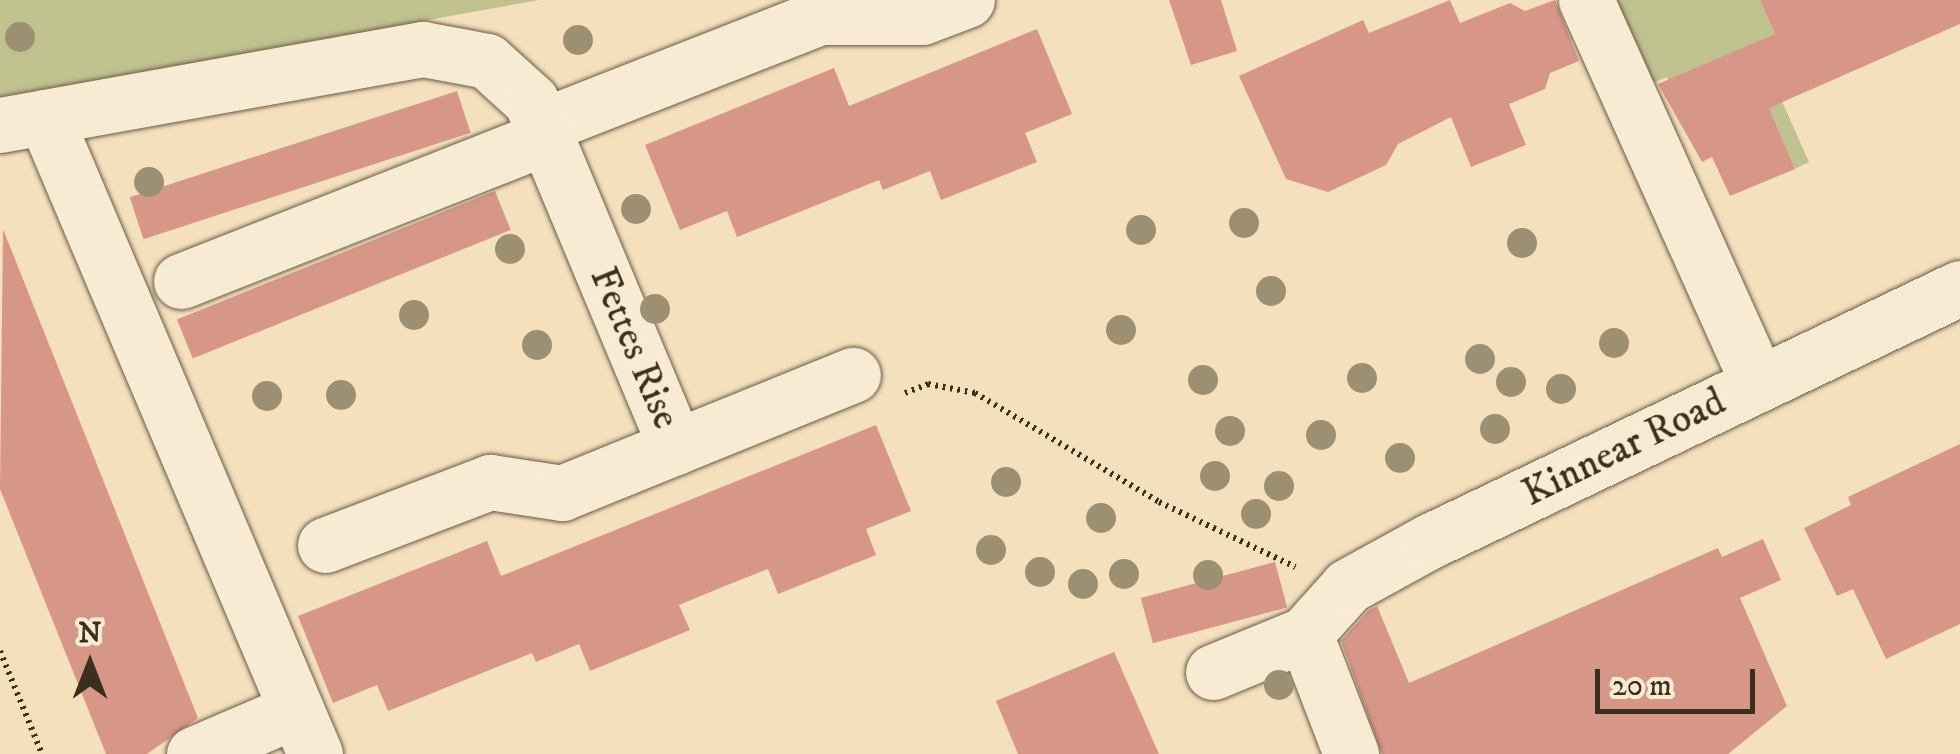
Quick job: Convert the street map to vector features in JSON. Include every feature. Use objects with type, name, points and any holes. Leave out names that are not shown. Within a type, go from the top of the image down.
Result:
[{"type":"street","points":[[181,281],[820,18],[922,16],[967,0]]},
{"type":"street","points":[[1586,0],[1758,383]]},
{"type":"street","name":"Fettes Rise","points":[[305,732],[22,121],[438,48],[503,71],[544,131],[676,447],[562,492],[490,482],[325,545]]},
{"type":"street","name":"Kinnear Road","points":[[1213,672],[1305,634],[1348,586],[1758,383],[1960,288]]},
{"type":"street","points":[[676,447],[854,375]]},
{"type":"street","points":[[1305,634],[1351,754]]},
{"type":"street","points":[[194,754],[305,732]]},
{"type":"path","points":[[854,375],[868,408],[928,384],[975,393],[1159,502],[1348,586]]},
{"type":"path","points":[[0,651],[42,754]]},
{"type":"green space","points":[[0,0],[539,0],[0,97]]},
{"type":"green space","points":[[1605,0],[1760,0],[1774,32],[1799,22],[1780,97],[1809,162],[1795,169],[1743,48],[1686,119],[1667,77],[1643,87]]},
{"type":"building","points":[[1169,0],[1221,0],[1237,51],[1191,65]]},
{"type":"building","points":[[1450,0],[1460,23],[1510,3],[1525,11],[1555,0],[1579,61],[1550,73],[1545,89],[1509,104],[1526,145],[1471,167],[1451,117],[1398,144],[1386,165],[1328,192],[1286,179],[1239,76],[1363,20],[1369,33]]},
{"type":"building","points":[[1760,0],[1960,0],[1960,24],[1769,108],[1795,169],[1730,196],[1712,157],[1702,162],[1658,84],[1775,34]]},
{"type":"building","points":[[1037,29],[1072,114],[1025,133],[1037,162],[941,200],[930,171],[883,190],[879,180],[737,237],[727,211],[680,230],[645,145],[834,68],[849,106]]},
{"type":"building","points":[[457,91],[471,133],[143,239],[130,197]]},
{"type":"building","points":[[495,191],[511,230],[193,358],[177,319]]},
{"type":"building","points":[[3,229],[198,718],[147,754],[106,754],[0,489]]},
{"type":"building","points":[[876,425],[911,511],[866,529],[876,555],[778,594],[768,569],[725,586],[679,605],[690,630],[590,671],[579,644],[536,662],[532,653],[388,711],[377,685],[333,703],[298,616],[487,541],[501,576]]},
{"type":"building","points":[[1960,444],[1960,624],[1886,659],[1853,589],[1837,596],[1804,528],[1851,505],[1848,497]]},
{"type":"building","points":[[1763,539],[1781,580],[1740,598],[1787,706],[1728,754],[1382,754],[1341,641],[1368,611],[1377,606],[1409,683],[1718,548],[1722,557]]},
{"type":"building","points":[[1275,562],[1287,607],[1153,643],[1141,598]]},
{"type":"building","points":[[1114,652],[1159,754],[1018,754],[996,701]]}]
